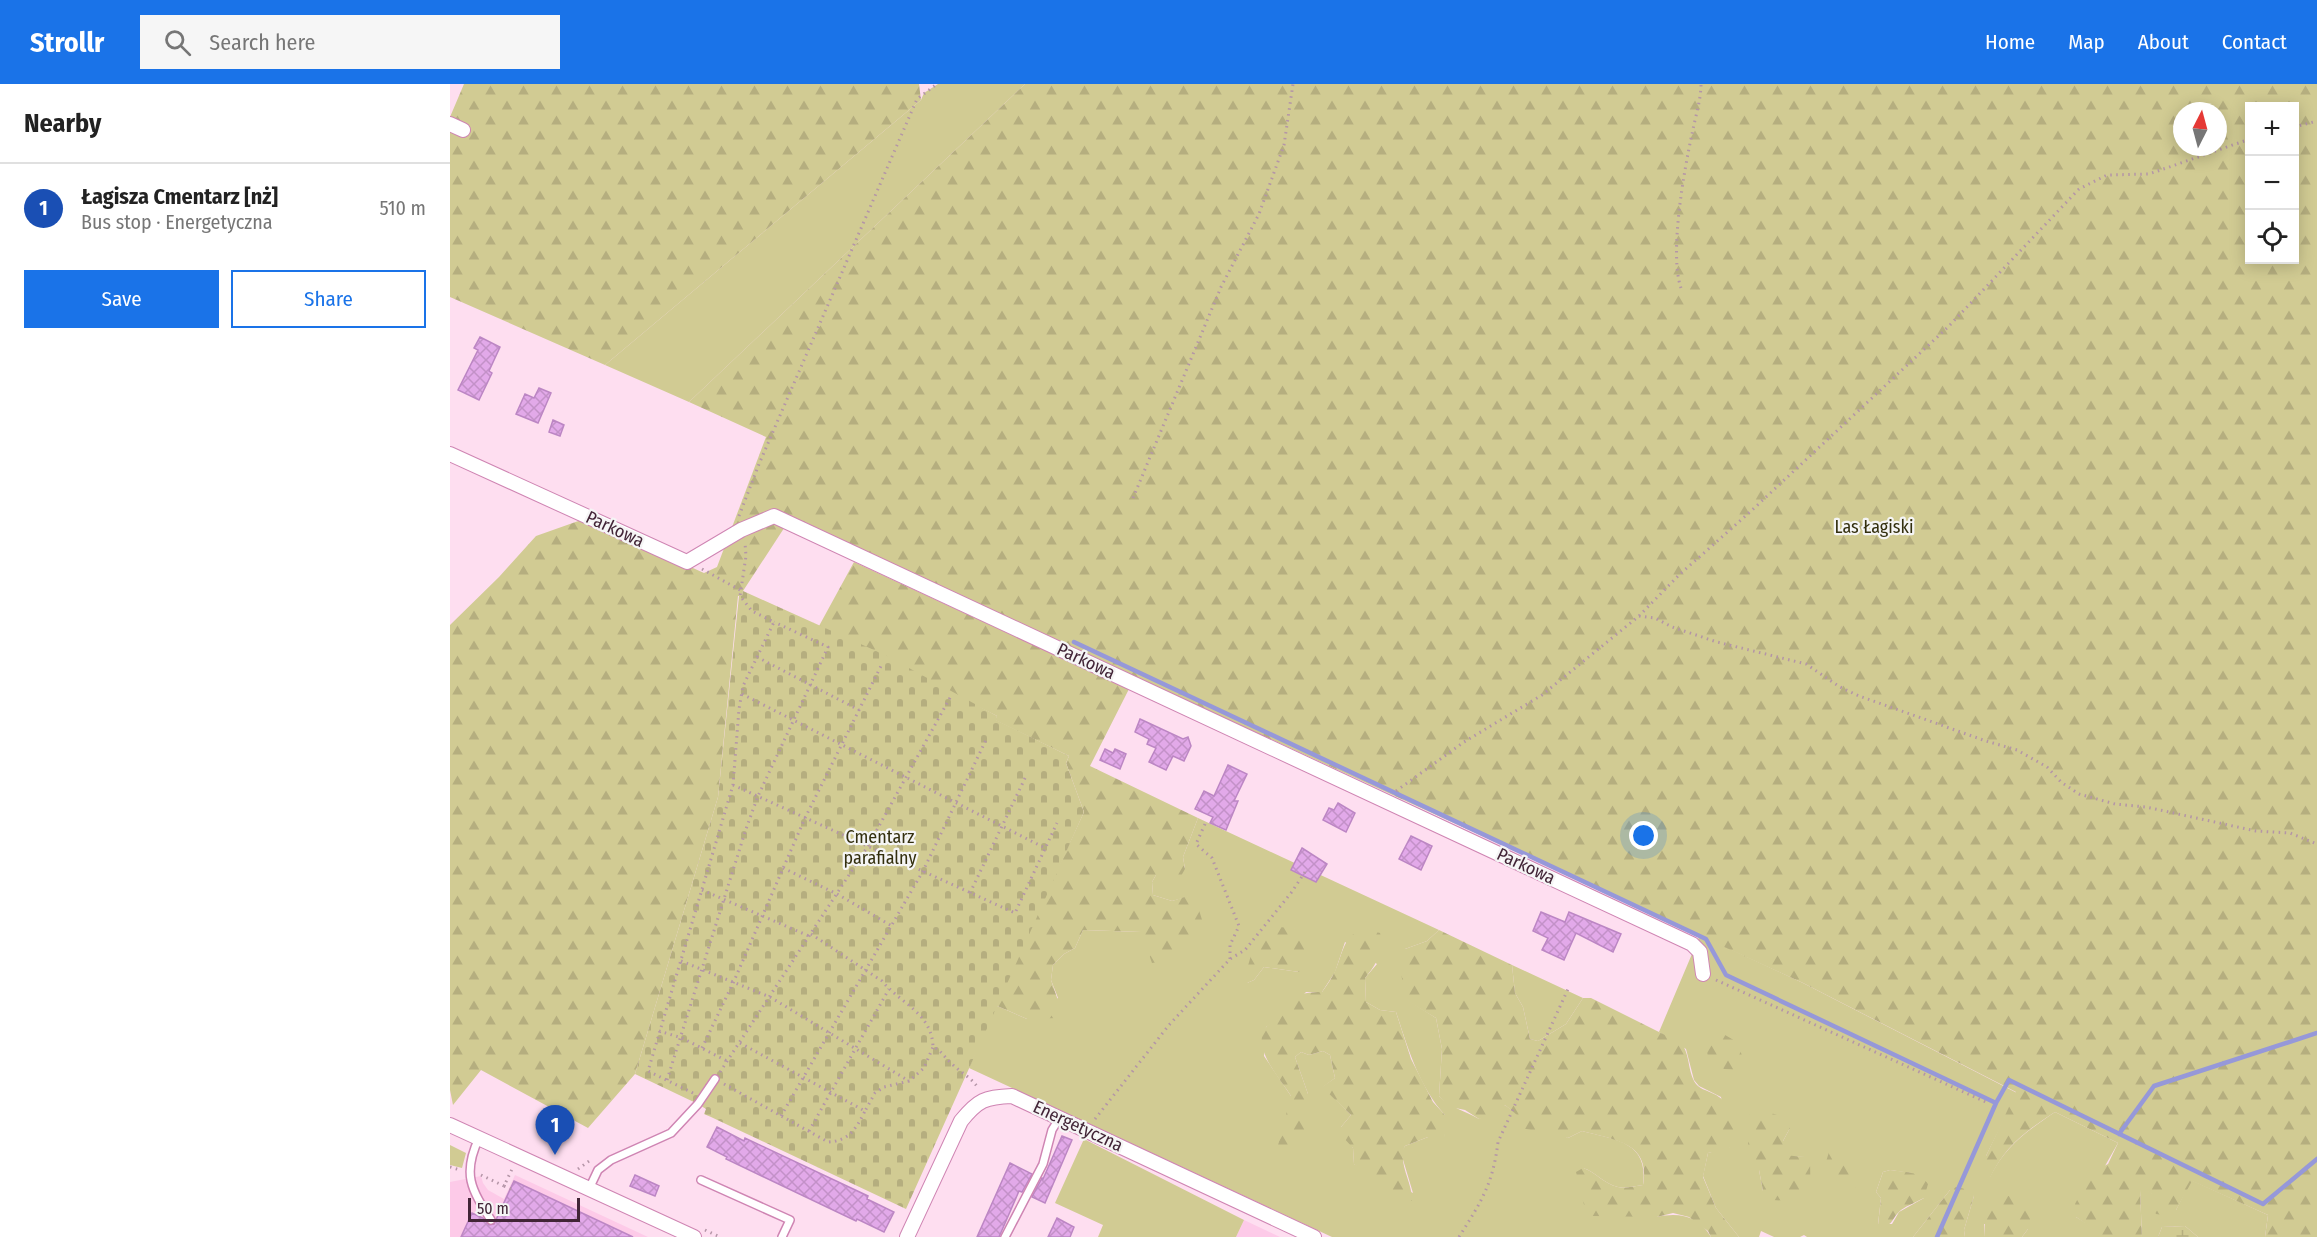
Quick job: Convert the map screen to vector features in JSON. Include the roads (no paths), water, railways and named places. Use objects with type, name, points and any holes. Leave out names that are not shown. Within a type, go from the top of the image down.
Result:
[{"type":"street","points":[[450,124],[463,130]]},
{"type":"street","name":"Parkowa","points":[[450,454],[687,562],[738,532],[774,516],[1692,944],[1700,952],[1703,974]]},
{"type":"street","name":"Energetyczna","points":[[907,1237],[961,1121],[972,1107],[985,1098],[1012,1096],[1314,1237]]},
{"type":"street","points":[[450,1125],[694,1237]]},
{"type":"lane","points":[[589,1189],[598,1170],[611,1160],[670,1133],[702,1098],[715,1079]]},
{"type":"lane","points":[[1005,1237],[1043,1164],[1053,1130],[1060,1117]]},
{"type":"lane","points":[[479,1138],[471,1160],[469,1180],[491,1220]]},
{"type":"lane","points":[[700,1180],[790,1220],[782,1237]]},
{"type":"waterway","points":[[1074,642],[1706,939],[1726,975],[1996,1103]]},
{"type":"waterway","points":[[2119,1134],[2154,1086],[2317,1033]]},
{"type":"waterway","points":[[1937,1237],[1996,1103],[2009,1080],[2263,1204],[2317,1159]]},
{"type":"place","name":"Łagisza Cmentarz [nż]","points":[[555,1155]]},
{"type":"park label","name":"Las Łagiski","points":[[1874,527]]},
{"type":"park label","name":"Cmentarz parafialny","points":[[880,847]]}]
